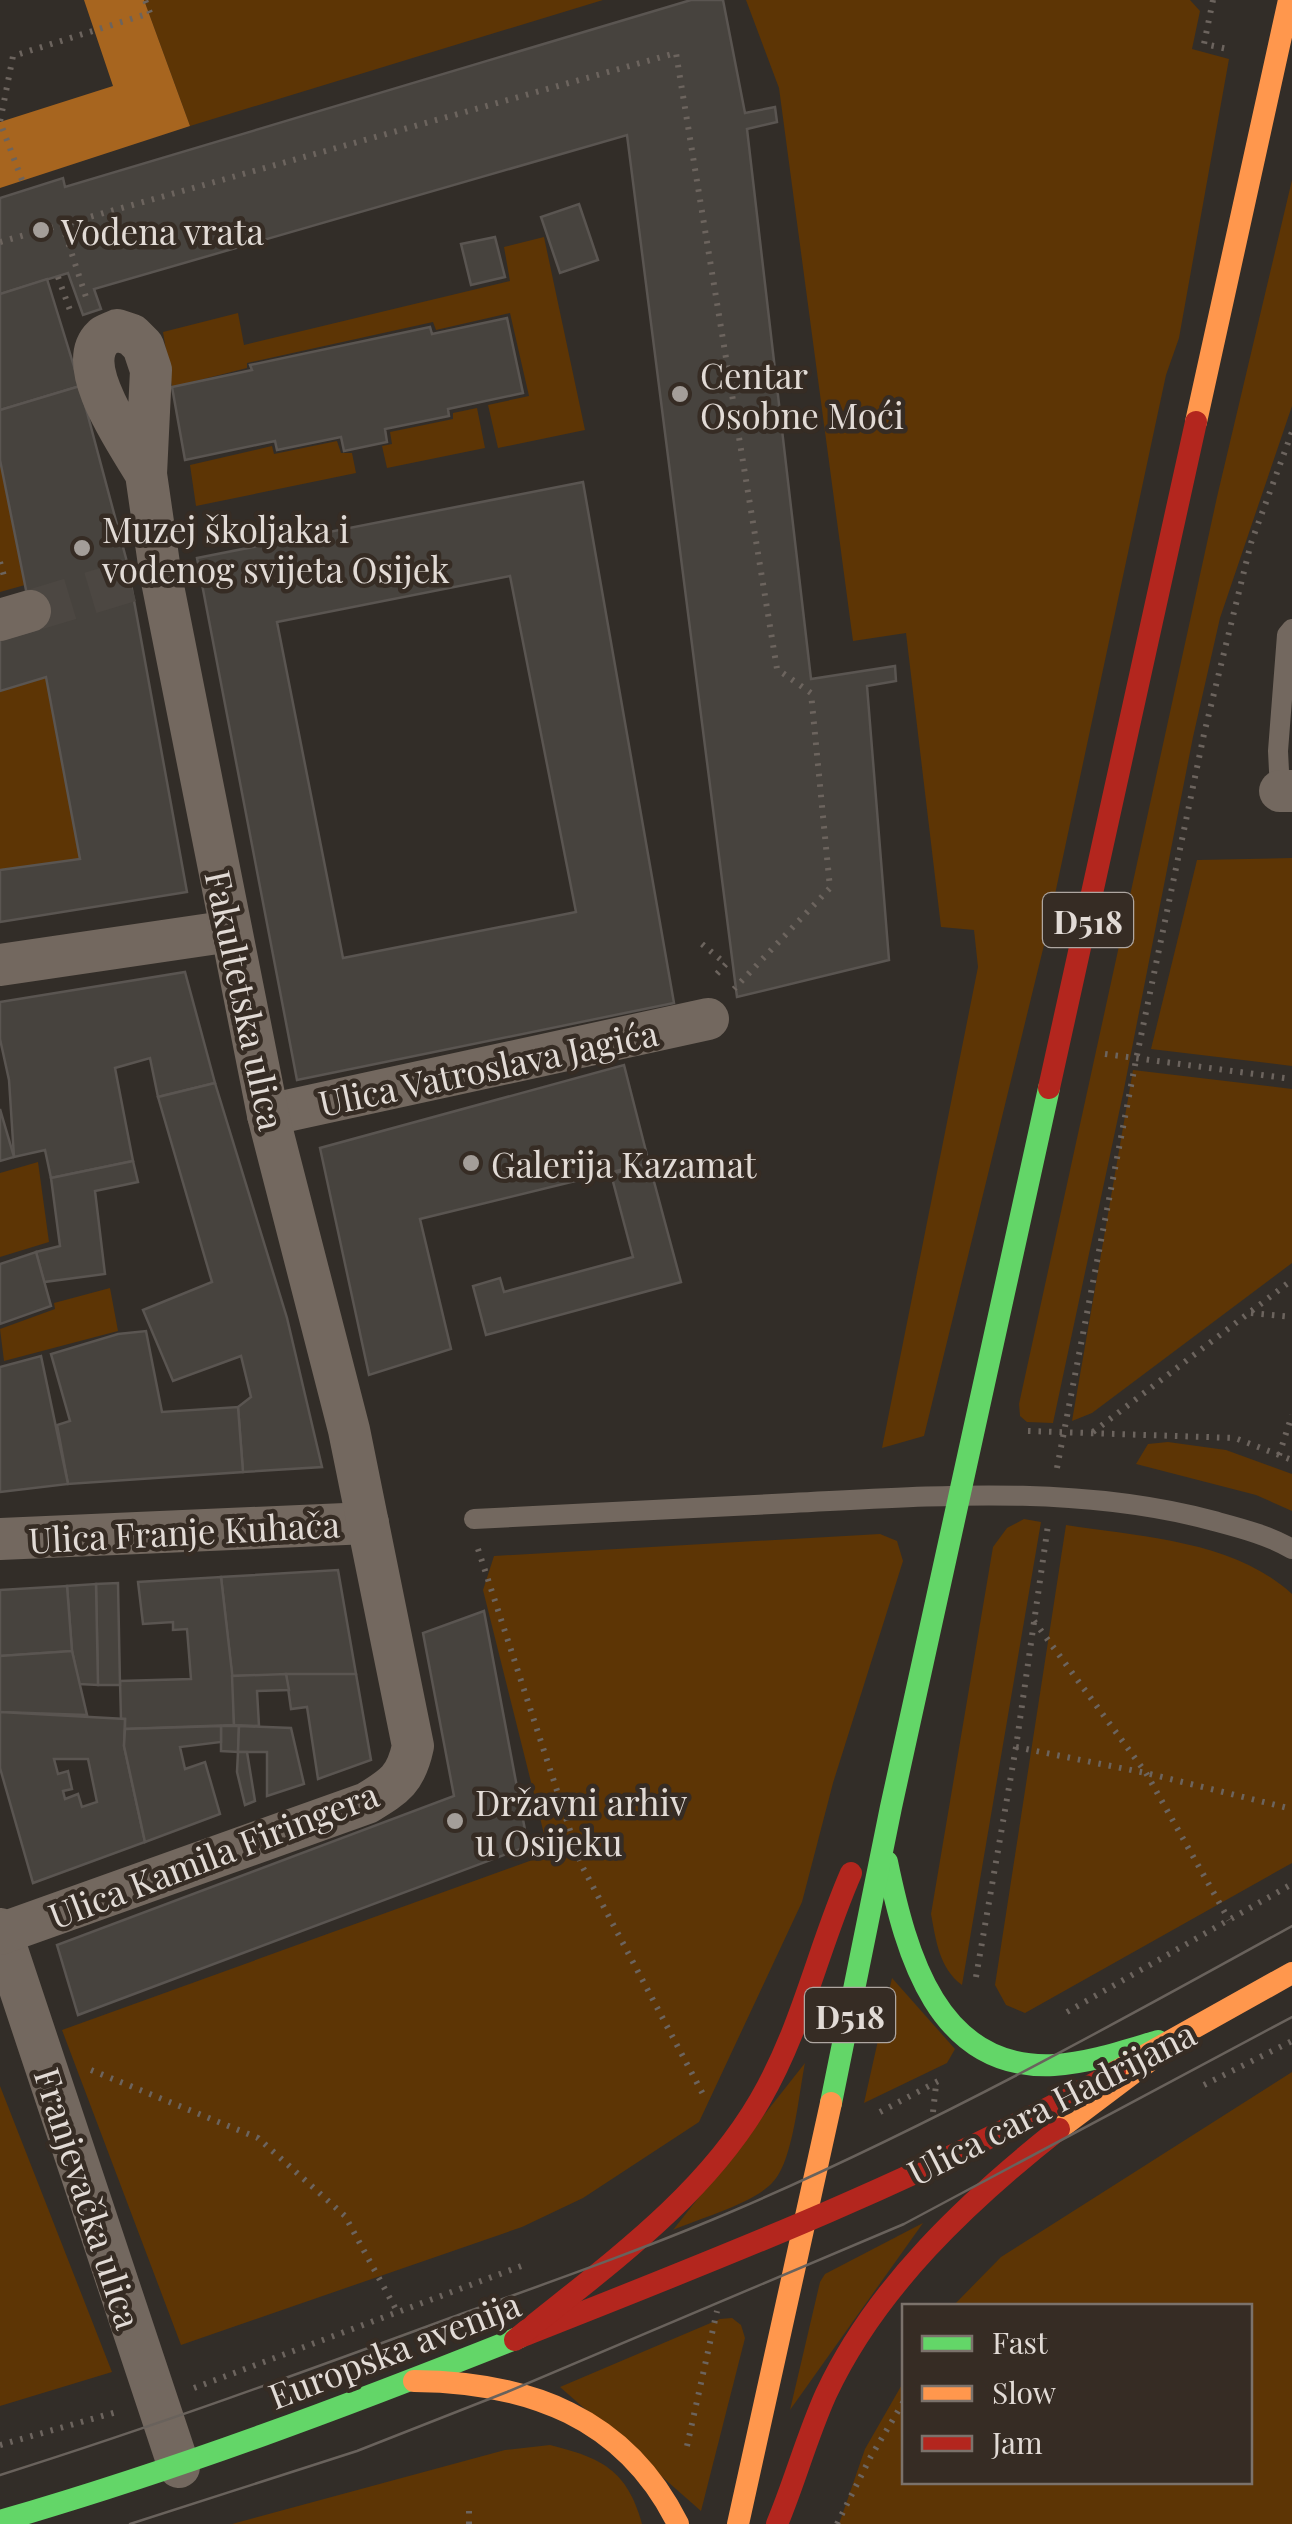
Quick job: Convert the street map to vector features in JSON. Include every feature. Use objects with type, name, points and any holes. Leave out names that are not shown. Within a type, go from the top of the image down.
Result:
[{"type":"main road","name":"D518","points":[[738,2524],[891,1806],[1289,0]]},
{"type":"main road","points":[[514,2340],[673,2207],[728,2146],[758,2104],[800,2018],[840,1897],[891,1806]]},
{"type":"main road","points":[[884,1841],[892,1890],[920,1983],[952,2029],[981,2050],[1011,2061],[1039,2065],[1081,2061],[1184,2034]]},
{"type":"main road","name":"Ulica cara Hadrijana","points":[[805,2222],[997,2135],[1292,1974]]},
{"type":"main road","points":[[777,2524],[833,2380],[858,2336],[907,2270],[1006,2171],[1184,2034]]},
{"type":"main road","name":"Europska avenija","points":[[0,2520],[179,2466],[414,2381],[805,2222]]},
{"type":"main road","points":[[414,2381],[473,2384],[589,2422],[640,2464],[676,2519]]},
{"type":"street","name":"Fakultetska ulica","points":[[146,474],[145,576],[231,930],[268,1115],[349,1430],[368,1523]]},
{"type":"street","points":[[0,964],[231,930]]},
{"type":"street","name":"Ulica Vatroslava Jagića","points":[[268,1115],[708,1019]]},
{"type":"street","name":"Ulica Franje Kuhača","points":[[0,1540],[368,1523]]},
{"type":"street","name":"Ulica Kamila Firingera","points":[[0,1932],[367,1803],[391,1788],[408,1770],[414,1746],[368,1523]]},
{"type":"street","name":"Franjevačka ulica","points":[[0,1932],[179,2466]]},
{"type":"lane","points":[[1286,791],[1278,751],[1287,634],[1292,629]]},
{"type":"lane","points":[[474,1519],[960,1496],[1052,1497],[1125,1502],[1176,1511],[1248,1530],[1292,1549]]},
{"type":"path","points":[[22,180],[0,122],[13,56],[150,13],[146,0]]},
{"type":"path","points":[[1213,0],[1204,44],[1231,50]]},
{"type":"path","points":[[0,242],[676,53],[777,669],[811,693],[830,888],[708,1019]]},
{"type":"path","points":[[62,224],[91,312]]},
{"type":"path","points":[[976,1979],[1016,1747],[1052,1497],[1136,1060],[1204,734],[1251,543],[1292,432]]},
{"type":"path","points":[[702,944],[726,964]]},
{"type":"path","points":[[1090,1051],[1292,1079]]},
{"type":"path","points":[[1092,1433],[1292,1280]]},
{"type":"path","points":[[1249,1312],[1292,1316]]},
{"type":"path","points":[[1279,1455],[1292,1415]]},
{"type":"path","points":[[1028,1431],[1234,1438],[1292,1460]]},
{"type":"path","points":[[478,1549],[581,1864],[706,2100]]},
{"type":"path","points":[[1034,1620],[1146,1773],[1229,1920]]},
{"type":"path","points":[[1016,1747],[1292,1808]]},
{"type":"path","points":[[90,2069],[258,2138],[345,2216],[398,2313]]},
{"type":"path","points":[[676,2519],[730,2255]]},
{"type":"path","points":[[837,2524],[902,2404]]},
{"type":"path","points":[[468,2511],[469,2524]]},
{"type":"shaded area","points":[[84,0],[144,0],[190,126],[0,188],[0,122],[113,86]]},
{"type":"shaded area","points":[[144,0],[603,0],[190,126]]},
{"type":"shaded area","points":[[746,0],[1190,0],[1200,11],[1192,49],[1229,59],[1179,338],[1166,375],[1045,941],[924,1436],[882,1448],[978,967],[974,930],[941,927],[906,633],[853,641],[779,88]]},
{"type":"shaded area","points":[[1292,180],[1292,406],[1220,618],[1053,1423],[1027,1422],[1020,1416],[1019,1404],[1217,497]]},
{"type":"shaded area","points":[[544,237],[585,430],[498,448],[488,405],[529,396],[510,313],[436,330],[433,322],[247,363],[247,368],[172,387],[163,332],[238,313],[244,345],[510,281],[504,247]]},
{"type":"shaded area","points":[[477,408],[485,448],[387,468],[382,446],[392,444],[390,432],[453,419],[453,413]]},
{"type":"shaded area","points":[[337,441],[341,453],[352,453],[356,473],[196,506],[190,465],[272,446],[274,454]]},
{"type":"shaded area","points":[[0,460],[25,585],[0,592]]},
{"type":"shaded area","points":[[46,677],[80,859],[0,870],[0,691]]},
{"type":"shaded area","points":[[1292,858],[1292,1066],[1151,1049],[1197,860]]},
{"type":"shaded area","points":[[1133,1070],[1292,1089],[1292,1263],[1092,1413],[1072,1421]]},
{"type":"shaded area","points":[[38,1162],[49,1242],[0,1257],[0,1173]]},
{"type":"shaded area","points":[[110,1288],[118,1331],[4,1361],[0,1329],[55,1309],[54,1303]]},
{"type":"shaded area","points":[[1168,1442],[1226,1450],[1292,1474],[1292,1511],[1256,1495],[1136,1464],[1148,1444]]},
{"type":"shaded area","points":[[1024,1519],[1041,1522],[962,1985],[943,1962],[931,1914],[993,1547],[1007,1528]]},
{"type":"shaded area","points":[[1066,1525],[1155,1538],[1214,1552],[1268,1576],[1292,1594],[1292,1863],[1025,2013],[1006,2005],[995,1985]]},
{"type":"shaded area","points":[[880,1534],[897,1541],[903,1561],[833,1783],[802,1902],[699,2122],[583,2198],[522,2227],[181,2345],[62,2030],[549,1854],[483,1590],[494,1556]]},
{"type":"shaded area","points":[[892,1978],[955,2049],[947,2063],[864,2103]]},
{"type":"shaded area","points":[[805,2063],[790,2144],[772,2183],[739,2204],[673,2230]]},
{"type":"shaded area","points":[[1292,2072],[1292,2524],[839,2524],[865,2449],[902,2384],[902,2484],[1252,2484],[1252,2304],[955,2304],[1001,2257]]},
{"type":"shaded area","points":[[0,2086],[112,2372],[0,2406]]},
{"type":"shaded area","points":[[923,2223],[790,2410],[825,2274]]},
{"type":"shaded area","points":[[732,2318],[741,2325],[745,2338],[701,2511],[560,2387],[720,2319]]},
{"type":"shaded area","points":[[550,2445],[584,2455],[610,2469],[629,2491],[642,2524],[232,2524],[505,2450]]},
{"type":"building","points":[[691,0],[723,0],[745,113],[775,107],[777,122],[747,129],[811,679],[895,666],[896,681],[867,686],[889,960],[737,997],[627,135],[94,289],[101,309],[83,315],[68,273],[0,294],[0,198],[63,178],[65,187]]},
{"type":"building","points":[[579,204],[598,260],[560,273],[541,217]]},
{"type":"building","points":[[495,237],[505,277],[471,285],[461,244]]},
{"type":"building","points":[[47,279],[80,386],[0,410],[0,294]]},
{"type":"building","points":[[507,318],[523,393],[448,409],[449,416],[385,429],[387,442],[344,451],[341,437],[277,450],[275,441],[185,460],[172,387],[252,370],[250,365],[430,327],[432,334]]},
{"type":"building","points":[[80,386],[127,562],[187,892],[0,922],[0,870],[80,859],[46,677],[0,691],[0,640],[34,630],[0,460],[0,410]]},
{"type":"building","points":[[583,482],[674,1003],[297,1080],[197,558]],"holes":[[[510,576],[576,912],[343,958],[277,622]]]},
{"type":"building","points":[[185,972],[215,1083],[158,1097],[150,1058],[115,1068],[133,1161],[51,1178],[45,1150],[14,1157],[9,1080],[0,1039],[0,1002]]},
{"type":"building","points":[[624,1065],[649,1163],[420,1219],[451,1349],[369,1375],[320,1148]]},
{"type":"building","points":[[215,1083],[287,1318],[322,1467],[243,1472],[238,1407],[251,1397],[241,1356],[173,1381],[143,1310],[212,1282],[158,1097]]},
{"type":"building","points":[[0,1109],[14,1157],[0,1161]]},
{"type":"building","points":[[133,1161],[138,1182],[95,1191],[105,1274],[44,1282],[36,1252],[60,1246],[51,1178]]},
{"type":"building","points":[[649,1163],[681,1282],[486,1335],[473,1286],[500,1278],[504,1292],[633,1257],[611,1174]]},
{"type":"building","points":[[36,1252],[51,1306],[0,1324],[0,1264]]},
{"type":"building","points":[[146,1331],[162,1412],[238,1407],[243,1472],[68,1484],[57,1425],[70,1421],[51,1354],[118,1334]]},
{"type":"building","points":[[41,1356],[68,1484],[0,1492],[0,1367]]},
{"type":"building","points":[[338,1570],[356,1674],[232,1676],[221,1577]]},
{"type":"building","points":[[221,1577],[234,1725],[125,1729],[120,1681],[191,1679],[187,1629],[173,1630],[173,1622],[143,1624],[138,1582]]},
{"type":"building","points":[[118,1583],[120,1685],[98,1685],[96,1584]]},
{"type":"building","points":[[96,1584],[98,1685],[79,1684],[67,1586]]},
{"type":"building","points":[[67,1586],[72,1651],[0,1656],[0,1590]]},
{"type":"building","name":"Državni arhiv u Osijeku","points":[[484,1611],[528,1846],[78,2015],[57,1945],[454,1796],[423,1633]]},
{"type":"building","points":[[72,1651],[87,1715],[0,1712],[0,1656]]},
{"type":"building","points":[[286,1674],[356,1674],[371,1760],[318,1779],[307,1707],[291,1709]]},
{"type":"building","points":[[286,1674],[289,1690],[257,1691],[259,1726],[234,1725],[232,1676]]},
{"type":"building","points":[[0,1712],[125,1719],[124,1746],[145,1842],[33,1883],[0,1768]],"holes":[[[54,1759],[88,1759],[97,1802],[82,1807],[78,1794],[65,1799],[63,1791],[72,1789],[68,1771],[58,1774]]]},
{"type":"building","points":[[221,1726],[239,1726],[238,1752],[221,1751]]},
{"type":"building","points":[[221,1726],[221,1742],[180,1747],[185,1769],[205,1762],[220,1814],[145,1842],[124,1746],[125,1729]]},
{"type":"building","points":[[239,1726],[291,1728],[304,1784],[267,1796],[267,1752],[238,1752]]},
{"type":"building","points":[[238,1752],[247,1752],[255,1801],[245,1805],[237,1772]]},
{"type":"tunnel","points":[[30,611],[130,581]]},
{"type":"tram line","points":[[0,2475],[282,2379],[596,2265],[740,2208],[950,2109],[1292,1926]]},
{"type":"tram line","points":[[130,2524],[357,2451],[507,2392],[904,2224],[1292,2017]]},
{"type":"traffic: fast","points":[[831,2103],[891,1807],[1049,1088]]},
{"type":"traffic: fast","points":[[887,1862],[917,1968],[934,2000],[955,2027],[981,2049],[1014,2062],[1054,2065],[1158,2041]]},
{"type":"traffic: fast","points":[[0,2521],[262,2435],[520,2337]]},
{"type":"traffic: slow","points":[[1196,422],[1289,0]]},
{"type":"traffic: slow","points":[[1115,2072],[1292,1973]]},
{"type":"traffic: slow","points":[[1059,2129],[1185,2034]]},
{"type":"traffic: slow","points":[[738,2524],[831,2103]]},
{"type":"traffic: slow","points":[[414,2381],[496,2389],[534,2398],[569,2413],[601,2432],[630,2457],[656,2487],[678,2524]]},
{"type":"traffic: jam","points":[[1049,1088],[1196,422]]},
{"type":"traffic: jam","points":[[515,2340],[649,2230],[710,2170],[736,2136],[775,2073],[851,1873]]},
{"type":"traffic: jam","points":[[520,2337],[897,2181],[1115,2072]]},
{"type":"traffic: jam","points":[[777,2524],[826,2394],[871,2318],[958,2216],[1059,2129]]},
{"type":"place","name":"Vodena vrata","points":[[41,230]]},
{"type":"place","name":"Centar Osobne Moći","points":[[680,394]]},
{"type":"place","name":"Muzej školjaka i vodenog svijeta Osijek","points":[[82,548]]},
{"type":"place","name":"Galerija Kazamat","points":[[471,1163]]},
{"type":"place","name":"Državni arhiv u Osijeku","points":[[455,1821]]}]
